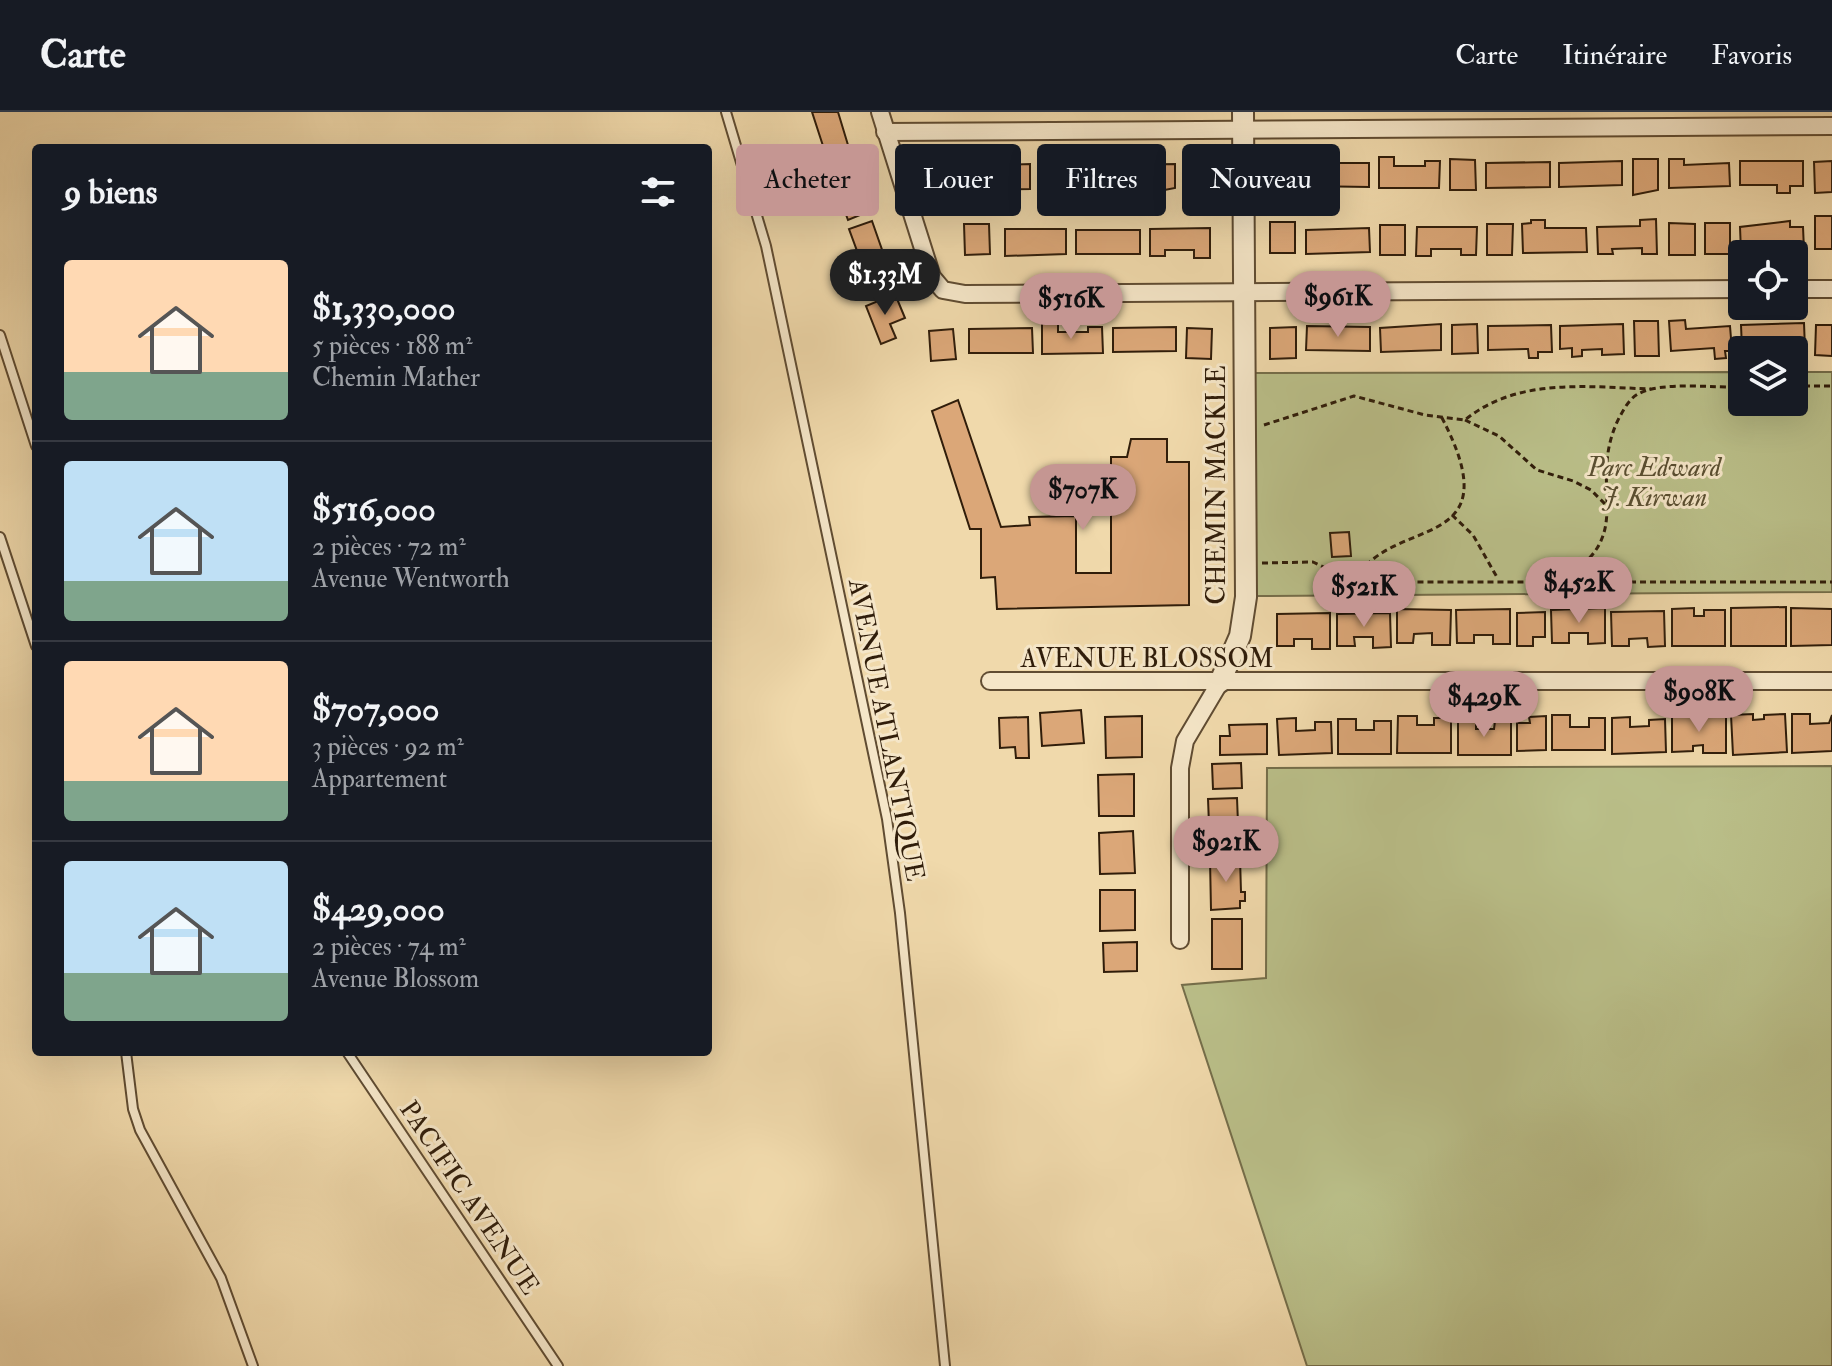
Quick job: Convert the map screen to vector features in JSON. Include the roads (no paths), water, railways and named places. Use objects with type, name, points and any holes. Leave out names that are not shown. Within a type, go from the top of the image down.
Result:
[{"type":"street","points":[[880,112],[932,277],[943,290],[965,294],[1728,289]]},
{"type":"street","points":[[885,132],[1243,120],[1832,126]]},
{"type":"street","name":"CHEMIN MACKLE","points":[[1180,940],[1180,768],[1185,741],[1201,709],[1220,682],[1240,636],[1246,563],[1243,120]]},
{"type":"street","points":[[1808,289],[1832,289]]},
{"type":"street","name":"AVENUE BLOSSOM","points":[[990,681],[1832,681]]},
{"type":"lane","name":"AVENUE ATLANTIQUE","points":[[726,112],[766,246],[887,819],[900,913],[945,1366]]},
{"type":"lane","points":[[0,335],[32,434]]},
{"type":"lane","points":[[0,537],[32,634]]},
{"type":"lane","points":[[126,1056],[130,1097],[140,1130],[221,1278],[253,1366]]},
{"type":"lane","name":"PACIFIC AVENUE","points":[[350,1056],[558,1366]]},
{"type":"park label","name":"Parc Edward J. Kirwan","points":[[1654,483]]}]
